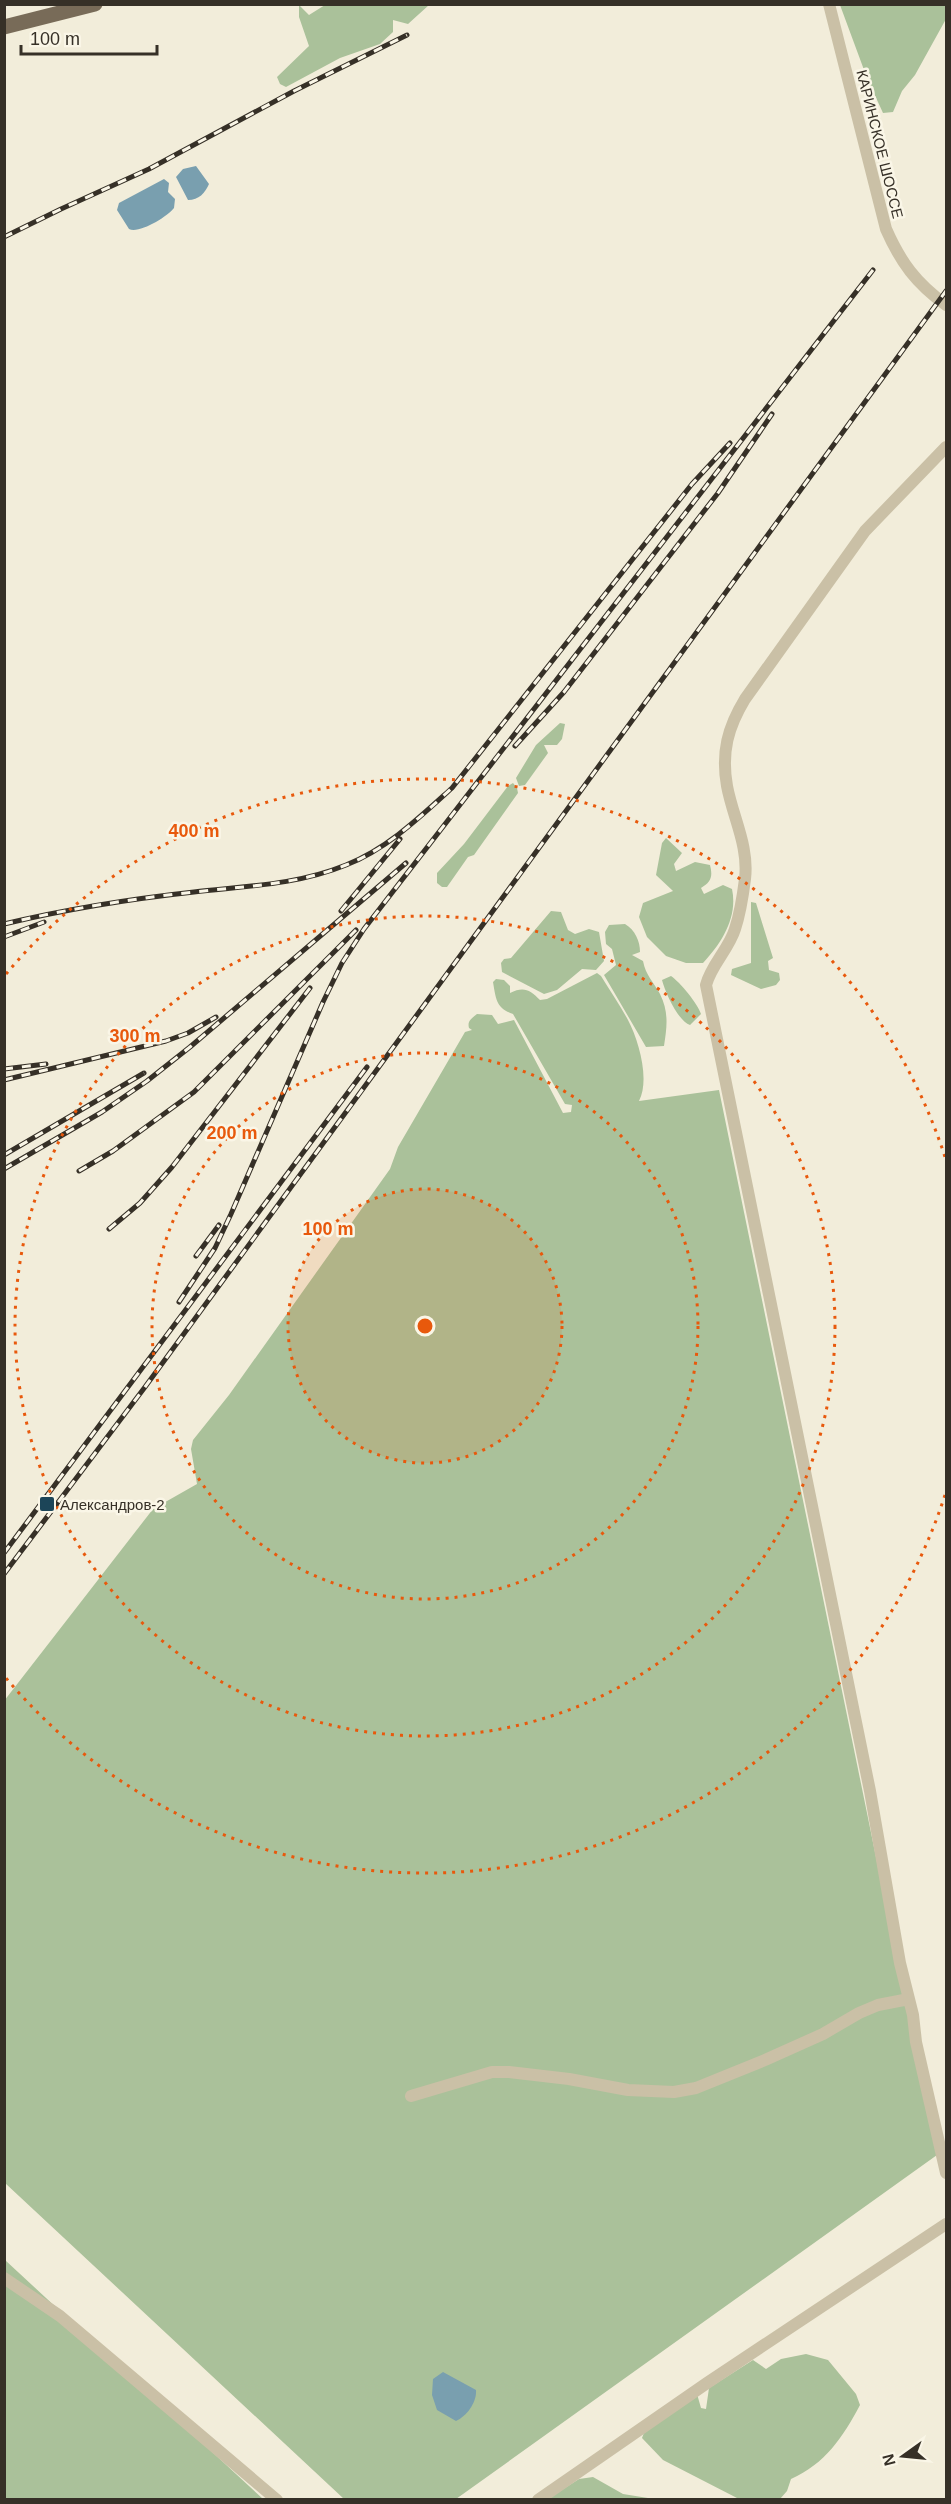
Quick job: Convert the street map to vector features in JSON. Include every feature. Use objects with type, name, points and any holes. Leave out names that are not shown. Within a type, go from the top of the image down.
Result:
[{"type":"main road","points":[[4,27],[95,4]]},
{"type":"street","name":"КАРИНСКОЕ ШОССЕ","points":[[829,4],[886,229],[896,253],[913,278],[946,305]]},
{"type":"street","points":[[946,447],[865,531],[751,689],[730,723],[725,744],[727,785],[744,847],[745,878],[735,929],[720,960],[709,974],[706,985],[870,1791],[900,1963],[946,2173]]},
{"type":"street","points":[[411,2096],[492,2072],[569,2079],[628,2090],[674,2092],[696,2088],[823,2034],[878,2005],[909,1999]]},
{"type":"street","points":[[538,2499],[670,2407],[946,2224]]},
{"type":"street","points":[[4,2278],[60,2316],[277,2499]]},
{"type":"green space","points":[[299,5],[309,15],[325,5],[429,5],[408,24],[393,20],[393,32],[380,44],[340,58],[286,87],[280,84],[277,77],[309,46],[299,17]]},
{"type":"green space","points":[[840,5],[946,5],[946,19],[915,75],[902,91],[893,112],[883,113],[867,78]]},
{"type":"green space","points":[[560,723],[565,724],[562,739],[557,745],[544,745],[548,753],[525,785],[519,786],[516,778],[536,745]]},
{"type":"green space","points":[[513,783],[518,793],[474,855],[468,857],[447,887],[442,887],[437,883],[437,873],[464,844],[508,786]]},
{"type":"green space","points":[[666,838],[682,853],[674,864],[676,871],[695,862],[710,865],[710,879],[701,888],[704,894],[723,885],[732,889],[733,910],[727,929],[703,963],[686,963],[666,956],[647,937],[639,917],[643,903],[673,891],[656,875],[662,843]]},
{"type":"green space","points":[[751,902],[756,903],[773,958],[768,961],[769,970],[779,973],[780,980],[776,985],[761,989],[731,975],[732,969],[751,963]]},
{"type":"green space","points":[[551,911],[561,912],[568,930],[575,934],[589,929],[599,932],[604,961],[596,970],[582,969],[557,990],[544,994],[502,972],[501,963],[504,959],[511,958]]},
{"type":"green space","points":[[625,924],[634,933],[639,944],[640,952],[632,955],[643,961],[665,1007],[664,1046],[646,1047],[604,975],[616,965],[612,949],[606,944],[605,932],[609,925]]},
{"type":"green space","points":[[597,973],[622,1009],[636,1039],[643,1072],[639,1101],[719,1090],[937,2155],[456,2499],[344,2499],[5,2183],[4,1701],[153,1509],[197,1484],[191,1449],[193,1440],[229,1395],[390,1169],[398,1147],[465,1032],[472,1030],[469,1028],[469,1022],[472,1018],[477,1014],[492,1015],[498,1024],[514,1020],[563,1113],[571,1112],[572,1105],[565,1104],[513,1014],[500,1006],[493,982],[496,979],[504,980],[510,986],[510,993],[526,990],[540,1000],[547,999]]},
{"type":"green space","points":[[671,976],[688,993],[701,1014],[690,1025],[681,1018],[666,992],[662,980]]},
{"type":"green space","points":[[5,2260],[263,2499],[5,2499]]},
{"type":"green space","points":[[806,2354],[828,2360],[856,2394],[860,2405],[840,2439],[814,2466],[791,2479],[787,2491],[780,2499],[737,2498],[663,2460],[642,2438],[645,2430],[697,2394],[701,2408],[706,2409],[709,2388],[753,2360],[766,2369],[781,2359]]},
{"type":"green space","points":[[593,2477],[623,2494],[654,2499],[546,2500],[579,2479]]},
{"type":"water","points":[[196,166],[209,184],[201,195],[188,200],[176,177],[183,169]]},
{"type":"water","points":[[164,179],[169,183],[168,192],[175,199],[174,208],[153,224],[139,229],[129,229],[117,210],[119,203]]},
{"type":"water","points":[[443,2372],[476,2390],[475,2399],[470,2408],[456,2421],[437,2410],[432,2395],[433,2379]]},
{"type":"railway","points":[[4,237],[149,169],[294,91],[407,35]]},
{"type":"railway","points":[[179,1302],[215,1248],[323,1002],[342,963],[364,929],[873,270]]},
{"type":"railway","points":[[4,1574],[145,1387],[946,291]]},
{"type":"railway","points":[[515,746],[564,692],[718,493],[772,414]]},
{"type":"railway","points":[[4,924],[122,901],[271,884],[309,877],[346,865],[389,841],[452,788],[692,484],[730,443]]},
{"type":"railway","points":[[341,911],[400,839]]},
{"type":"railway","points":[[4,1169],[102,1112],[147,1081],[406,863]]},
{"type":"railway","points":[[4,937],[44,922]]},
{"type":"railway","points":[[79,1171],[113,1151],[194,1092],[356,930]]},
{"type":"railway","points":[[109,1229],[140,1203],[172,1167],[310,988]]},
{"type":"railway","points":[[4,1080],[166,1041],[188,1033],[216,1017]]},
{"type":"railway","points":[[4,1069],[46,1064]]},
{"type":"railway","points":[[4,1553],[367,1067]]},
{"type":"railway","points":[[4,1155],[144,1073]]},
{"type":"railway","points":[[196,1256],[219,1225]]},
{"type":"place","name":"Александров-2","points":[[47,1504]]}]
